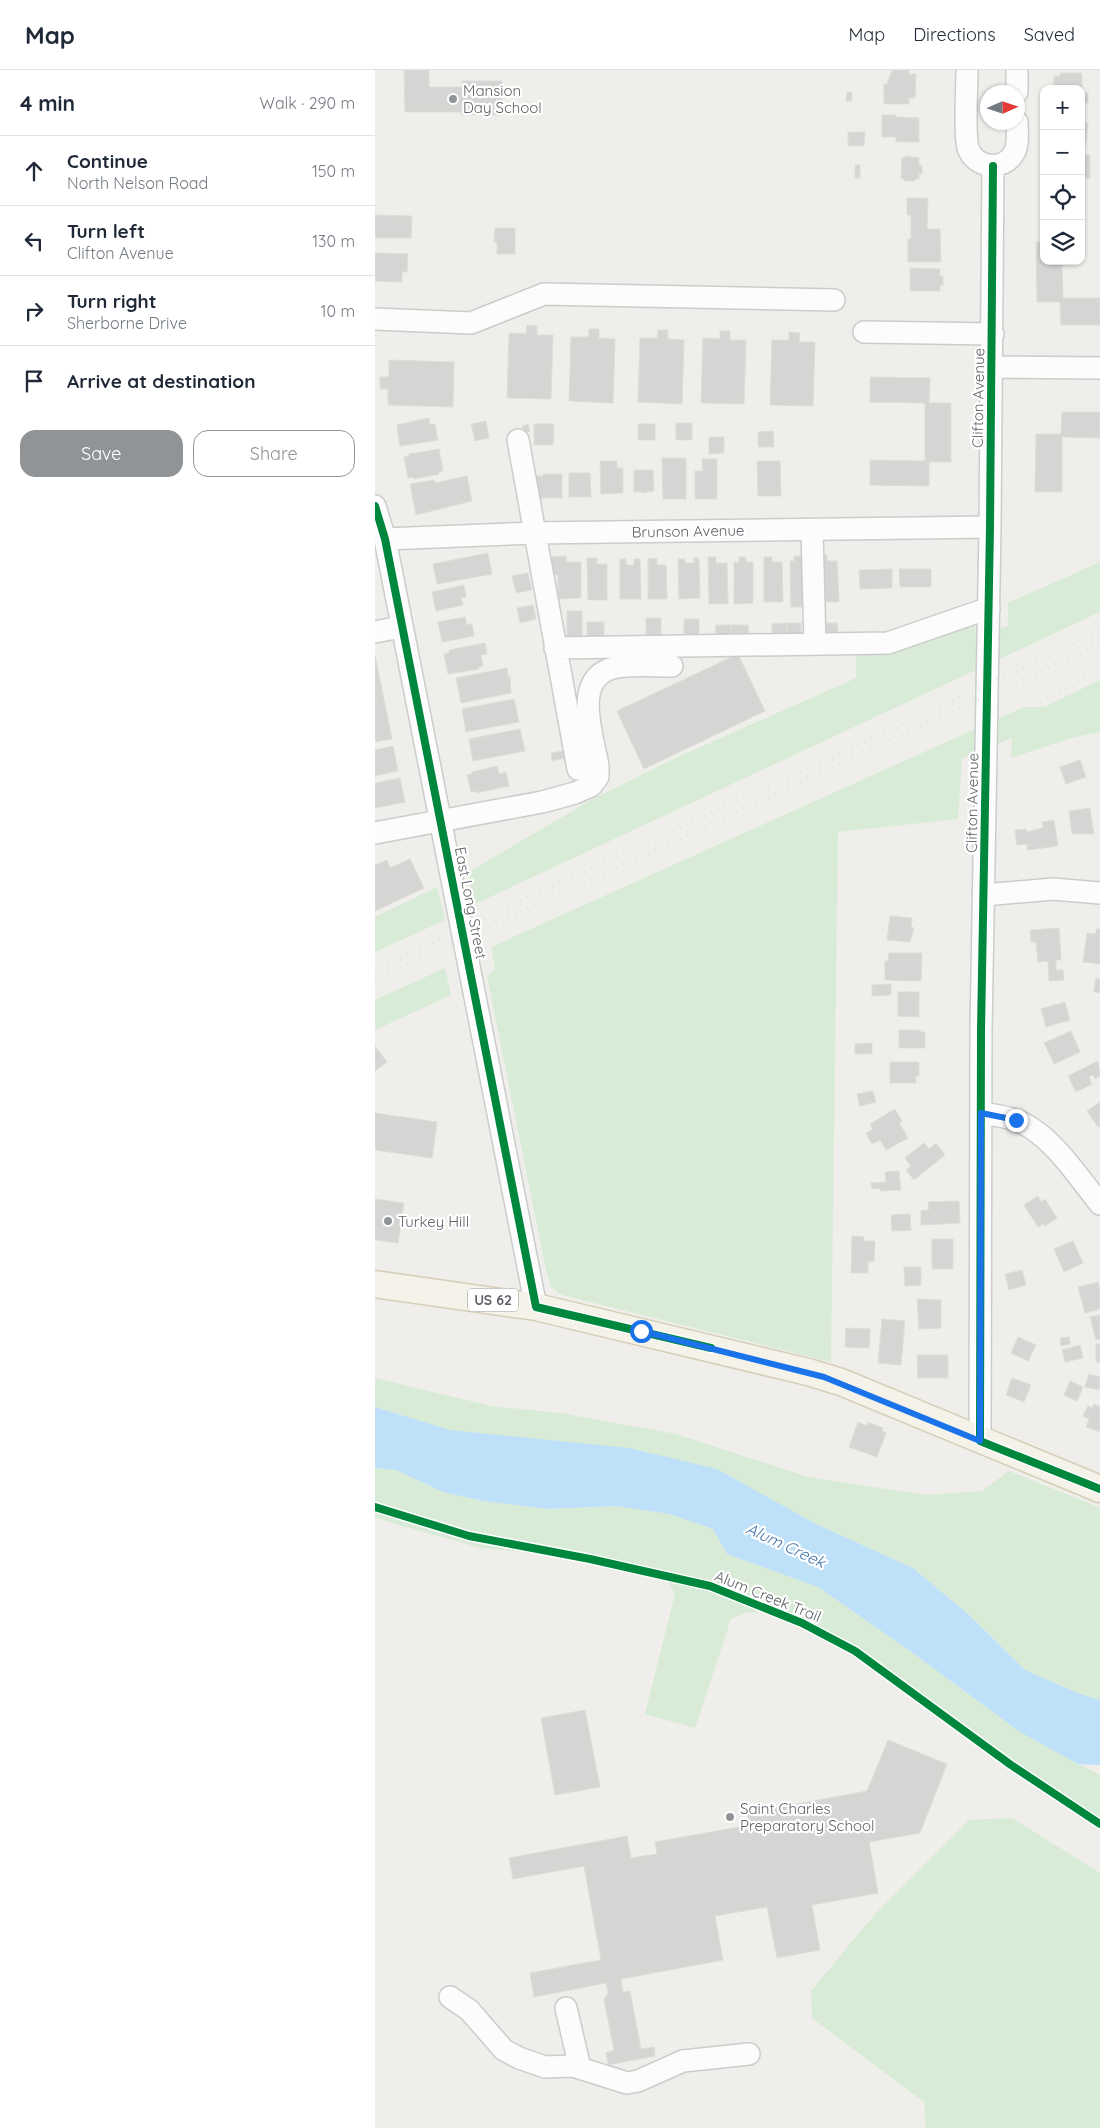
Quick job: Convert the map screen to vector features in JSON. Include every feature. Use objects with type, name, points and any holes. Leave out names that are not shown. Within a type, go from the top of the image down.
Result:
[{"type":"main road","name":"US 62","points":[[375,1284],[536,1307],[824,1377],[1100,1489]]},
{"type":"street","points":[[967,70],[968,147],[977,161],[993,166],[1009,159],[1014,153],[1017,144],[1017,130]]},
{"type":"street","points":[[1017,70],[1017,85]]},
{"type":"street","name":"Clifton Avenue","points":[[980,1441],[981,1113],[991,527],[993,166]]},
{"type":"street","points":[[375,319],[471,323],[544,294],[834,300]]},
{"type":"street","points":[[865,332],[993,334]]},
{"type":"street","points":[[992,367],[1100,368]]},
{"type":"street","points":[[518,440],[578,769]]},
{"type":"street","name":"East Long Street","points":[[375,506],[385,539],[536,1307]]},
{"type":"street","name":"Brunson Avenue","points":[[385,539],[534,533],[991,527]]},
{"type":"street","points":[[812,530],[815,644]]},
{"type":"street","points":[[375,833],[542,802],[591,786],[598,777],[598,766],[587,699],[592,683],[604,672],[618,667],[661,660],[815,644],[888,642],[989,608]]},
{"type":"street","points":[[375,632],[401,627]]},
{"type":"street","points":[[555,648],[661,660]]},
{"type":"street","points":[[984,895],[1053,889],[1100,893]]},
{"type":"street","points":[[981,1113],[1016,1120],[1036,1131],[1061,1156],[1100,1204]]},
{"type":"street","points":[[450,1996],[469,2010],[504,2050],[519,2058],[545,2067],[573,2066],[627,2083],[639,2081],[683,2061],[749,2054]]},
{"type":"street","points":[[566,2008],[580,2068]]},
{"type":"green space","points":[[1100,562],[1100,612],[475,904],[467,873],[591,800],[671,760],[856,678],[856,644],[974,622],[976,636],[1008,626],[1008,603]]},
{"type":"green space","points":[[1100,680],[1100,732],[1071,738],[1011,758],[1012,738],[962,758],[958,819],[838,832],[831,1362],[562,1295],[551,1287],[487,976],[495,969],[491,947],[1024,707],[1044,707]]},
{"type":"green space","points":[[437,887],[445,920],[375,952],[375,917]]},
{"type":"green space","points":[[445,968],[451,995],[375,1030],[375,1000]]},
{"type":"green space","points":[[375,1378],[491,1406],[560,1413],[676,1434],[808,1477],[926,1495],[982,1491],[1009,1471],[1096,1506],[1100,1508],[1100,1700],[1078,1693],[1025,1670],[968,1614],[913,1568],[814,1523],[523,1438],[450,1430],[375,1407]]},
{"type":"green space","points":[[375,1468],[396,1470],[443,1492],[482,1501],[548,1509],[616,1506],[669,1514],[713,1529],[727,1554],[818,1587],[910,1651],[1020,1732],[1100,1775],[1100,1824],[1071,1810],[844,1648],[769,1612],[744,1613],[731,1619],[695,1728],[645,1714],[675,1594],[666,1578],[610,1560],[481,1548],[375,1517]]},
{"type":"green space","points":[[1012,1818],[1100,1873],[1100,2128],[926,2128],[924,2102],[812,2018],[811,1991],[875,1914],[969,1820]]},
{"type":"water","name":"Alum Creek","points":[[375,1407],[450,1430],[629,1448],[717,1469],[814,1523],[913,1568],[968,1614],[1025,1670],[1078,1693],[1100,1700],[1100,1765],[1078,1764],[1020,1732],[910,1651],[818,1587],[727,1554],[713,1529],[669,1514],[616,1506],[548,1509],[483,1501],[443,1492],[396,1470],[375,1468]]},
{"type":"building","name":"Mansion Day School","points":[[404,70],[429,70],[429,87],[462,87],[462,81],[502,81],[502,115],[462,115],[461,112],[405,112]]},
{"type":"building","points":[[892,70],[909,70],[909,74],[916,74],[915,98],[909,98],[909,104],[884,104],[884,84],[887,84]]},
{"type":"building","points":[[1060,73],[1082,73],[1082,85],[1054,85],[1054,76],[1060,76]]},
{"type":"building","points":[[847,92],[852,92],[852,101],[846,101]]},
{"type":"building","points":[[1085,93],[1088,93],[1088,103],[1085,103]]},
{"type":"building","points":[[882,115],[919,118],[919,142],[896,142],[896,137],[882,137]]},
{"type":"building","points":[[1085,123],[1088,123],[1085,148]]},
{"type":"building","points":[[848,132],[865,132],[864,146],[848,146]]},
{"type":"building","points":[[1085,155],[1090,155],[1090,178],[1085,178]]},
{"type":"building","points":[[905,156],[919,158],[919,165],[922,165],[922,174],[919,174],[919,179],[915,179],[915,181],[904,181],[904,178],[901,179],[902,158],[905,158]]},
{"type":"building","points":[[855,165],[860,165],[860,178],[855,178]]},
{"type":"building","points":[[907,198],[928,198],[927,229],[940,229],[941,262],[908,262],[908,239],[911,239],[911,215],[907,215]]},
{"type":"building","points":[[375,215],[412,216],[411,238],[375,238]]},
{"type":"building","points":[[495,228],[515,228],[515,254],[497,254],[497,242],[494,242]]},
{"type":"building","points":[[1036,242],[1040,242],[1040,265],[1062,265],[1063,298],[1100,298],[1100,325],[1061,325],[1060,302],[1037,302]]},
{"type":"building","points":[[375,253],[408,254],[407,272],[402,272],[402,282],[375,281]]},
{"type":"building","points":[[910,268],[940,269],[940,276],[943,276],[943,285],[940,285],[940,291],[910,291]]},
{"type":"building","points":[[527,325],[537,326],[537,335],[553,335],[551,399],[507,398],[509,333],[526,334]]},
{"type":"building","points":[[589,329],[599,329],[599,338],[615,339],[613,403],[569,401],[571,337],[589,337]]},
{"type":"building","points":[[658,330],[668,330],[668,339],[684,340],[682,404],[638,402],[640,338],[657,338]]},
{"type":"building","points":[[720,331],[730,331],[730,340],[746,340],[744,404],[701,403],[703,338],[720,339]]},
{"type":"building","points":[[789,332],[800,333],[799,342],[815,342],[813,406],[770,405],[772,340],[789,340]]},
{"type":"building","points":[[389,360],[454,362],[453,407],[388,405],[388,389],[380,389],[380,377],[389,377]]},
{"type":"building","points":[[870,377],[930,378],[929,403],[951,403],[951,462],[929,462],[929,486],[870,485],[870,460],[925,461],[925,403],[870,402]]},
{"type":"building","points":[[1062,412],[1100,412],[1100,438],[1062,437],[1062,492],[1035,492],[1036,434],[1061,434]]},
{"type":"building","points":[[429,418],[430,425],[435,424],[438,440],[400,446],[397,425]]},
{"type":"building","points":[[486,421],[489,438],[475,441],[471,424]]},
{"type":"building","points":[[676,423],[692,423],[692,440],[676,440]]},
{"type":"building","points":[[528,424],[530,431],[524,433],[522,426]]},
{"type":"building","points":[[534,424],[554,424],[553,445],[534,445]]},
{"type":"building","points":[[638,424],[655,424],[655,440],[638,440]]},
{"type":"building","points":[[773,431],[774,447],[758,447],[758,432]]},
{"type":"building","points":[[709,437],[724,437],[724,453],[709,454]]},
{"type":"building","points":[[439,449],[443,471],[438,472],[439,474],[414,479],[413,477],[408,478],[404,457],[409,456],[409,454]]},
{"type":"building","points":[[662,458],[686,458],[686,499],[663,499]]},
{"type":"building","points":[[702,459],[717,459],[717,499],[695,499],[695,471],[703,471]]},
{"type":"building","points":[[600,461],[617,461],[617,468],[623,468],[623,493],[601,494]]},
{"type":"building","points":[[757,461],[780,461],[781,496],[758,496]]},
{"type":"building","points":[[634,470],[653,470],[654,491],[634,492]]},
{"type":"building","points":[[569,473],[590,473],[591,497],[569,497]]},
{"type":"building","points":[[543,474],[562,474],[562,498],[535,498],[534,476],[543,476]]},
{"type":"building","points":[[467,476],[472,501],[416,515],[410,484],[434,480],[435,483]]},
{"type":"building","points":[[488,553],[492,574],[437,584],[433,564]]},
{"type":"building","points":[[818,555],[827,555],[827,561],[837,561],[839,602],[819,602]]},
{"type":"building","points":[[566,556],[566,562],[581,562],[581,598],[558,599],[558,575],[551,575],[551,557]]},
{"type":"building","points":[[794,556],[802,556],[802,562],[807,562],[808,607],[791,607],[790,561],[794,561]]},
{"type":"building","points":[[708,557],[716,557],[716,563],[727,563],[728,604],[709,604]]},
{"type":"building","points":[[739,557],[746,557],[746,562],[753,562],[753,603],[734,604],[734,562],[739,562]]},
{"type":"building","points":[[764,557],[772,557],[772,562],[782,562],[783,602],[764,602]]},
{"type":"building","points":[[587,558],[597,558],[597,564],[607,564],[607,600],[588,600]]},
{"type":"building","points":[[657,558],[657,565],[666,565],[667,599],[648,599],[648,559]]},
{"type":"building","points":[[694,558],[699,558],[700,598],[679,599],[678,559],[685,559],[685,563],[694,563]]},
{"type":"building","points":[[620,559],[626,559],[626,565],[634,565],[634,559],[640,559],[641,599],[620,599]]},
{"type":"building","points":[[892,569],[892,588],[860,589],[859,570]]},
{"type":"building","points":[[899,569],[931,569],[931,587],[900,587]]},
{"type":"building","points":[[528,573],[532,590],[516,593],[512,576]]},
{"type":"building","points":[[464,585],[466,597],[461,598],[463,605],[436,611],[432,592]]},
{"type":"building","points":[[533,605],[536,619],[520,623],[517,608]]},
{"type":"building","points":[[567,611],[582,611],[582,637],[567,637]]},
{"type":"building","points":[[465,617],[467,625],[472,624],[474,636],[442,642],[438,622]]},
{"type":"building","points":[[646,618],[661,618],[661,638],[646,638]]},
{"type":"building","points":[[684,619],[699,619],[699,638],[684,639]]},
{"type":"building","points":[[587,622],[604,622],[604,638],[587,638]]},
{"type":"building","points":[[787,623],[801,623],[801,637],[787,638]]},
{"type":"building","points":[[787,623],[787,638],[772,638],[772,624]]},
{"type":"building","points":[[824,623],[837,623],[838,636],[824,637]]},
{"type":"building","points":[[716,625],[731,625],[731,638],[715,638]]},
{"type":"building","points":[[731,625],[748,625],[749,638],[731,638]]},
{"type":"building","points":[[485,643],[487,654],[481,655],[483,666],[479,667],[479,669],[448,674],[444,654],[450,652],[449,650]]},
{"type":"building","points":[[738,654],[765,711],[644,769],[617,711]]},
{"type":"building","points":[[375,655],[392,739],[375,742]]},
{"type":"building","points":[[507,668],[508,677],[510,676],[511,693],[461,703],[456,678]]},
{"type":"building","points":[[514,699],[519,722],[466,732],[462,709]]},
{"type":"building","points":[[520,729],[525,751],[473,761],[469,739]]},
{"type":"building","points":[[393,746],[398,771],[375,776],[375,750]]},
{"type":"building","points":[[564,751],[565,758],[552,761],[551,753]]},
{"type":"building","points":[[1080,760],[1086,777],[1066,784],[1060,767]]},
{"type":"building","points":[[497,766],[499,774],[506,772],[509,786],[476,793],[476,791],[471,792],[467,775]]},
{"type":"building","points":[[400,778],[405,802],[375,808],[375,783]]},
{"type":"building","points":[[1090,808],[1094,834],[1072,834],[1069,811]]},
{"type":"building","points":[[1054,820],[1058,846],[1028,850],[1027,844],[1017,845],[1015,830],[1026,829],[1027,832],[1043,828],[1042,822]]},
{"type":"building","points":[[410,859],[424,888],[375,911],[375,865],[387,860],[390,868]]},
{"type":"building","points":[[890,916],[912,918],[911,927],[914,928],[910,942],[887,940]]},
{"type":"building","points":[[1059,928],[1061,960],[1056,960],[1056,970],[1063,970],[1064,980],[1049,981],[1048,961],[1038,962],[1036,942],[1031,942],[1030,930]]},
{"type":"building","points":[[1096,929],[1100,929],[1100,964],[1083,962],[1087,933],[1096,934]]},
{"type":"building","points":[[889,953],[922,953],[921,981],[885,980],[885,961],[888,961]]},
{"type":"building","points":[[1096,978],[1100,979],[1100,993],[1094,992]]},
{"type":"building","points":[[891,984],[891,995],[872,996],[872,985]]},
{"type":"building","points":[[898,992],[919,992],[919,1017],[898,1016]]},
{"type":"building","points":[[1065,1002],[1070,1020],[1046,1027],[1041,1009]]},
{"type":"building","points":[[899,1030],[920,1030],[920,1032],[925,1032],[925,1048],[899,1048]]},
{"type":"building","points":[[1071,1031],[1080,1052],[1054,1064],[1044,1043]]},
{"type":"building","points":[[872,1043],[872,1054],[855,1054],[855,1044]]},
{"type":"building","points":[[375,1046],[387,1062],[375,1071]]},
{"type":"building","points":[[1098,1061],[1100,1076],[1095,1079],[1093,1075],[1089,1077],[1092,1084],[1076,1092],[1068,1076]]},
{"type":"building","points":[[890,1062],[919,1062],[919,1076],[916,1076],[916,1083],[890,1083]]},
{"type":"building","points":[[873,1091],[876,1102],[860,1106],[857,1094]]},
{"type":"building","points":[[1100,1102],[1100,1126],[1098,1127],[1087,1111]]},
{"type":"building","points":[[895,1109],[902,1121],[899,1123],[908,1138],[886,1150],[880,1140],[872,1144],[866,1133],[873,1129],[870,1124]]},
{"type":"building","points":[[375,1113],[437,1122],[432,1158],[375,1150]]},
{"type":"building","points":[[924,1143],[929,1149],[936,1143],[945,1155],[914,1180],[906,1170],[911,1166],[905,1158]]},
{"type":"building","points":[[899,1171],[901,1190],[881,1191],[879,1188],[872,1189],[871,1183],[886,1182],[885,1172]]},
{"type":"building","points":[[1038,1196],[1041,1202],[1045,1199],[1057,1218],[1045,1226],[1044,1223],[1038,1227],[1024,1205]]},
{"type":"building","name":"Turkey Hill","points":[[375,1199],[404,1203],[398,1243],[375,1240]]},
{"type":"building","points":[[959,1201],[960,1223],[921,1225],[921,1211],[929,1210],[928,1202]]},
{"type":"building","points":[[910,1214],[911,1230],[892,1231],[891,1215]]},
{"type":"building","points":[[852,1236],[864,1237],[864,1241],[875,1241],[874,1261],[868,1262],[868,1273],[851,1273]]},
{"type":"building","points":[[932,1239],[953,1239],[953,1269],[932,1269]]},
{"type":"building","points":[[1073,1241],[1083,1263],[1064,1272],[1054,1249]]},
{"type":"building","points":[[904,1267],[921,1267],[921,1285],[905,1286]]},
{"type":"building","points":[[1022,1270],[1026,1285],[1009,1290],[1005,1274]]},
{"type":"building","points":[[1098,1282],[1100,1309],[1085,1313],[1078,1287]]},
{"type":"building","points":[[917,1299],[941,1300],[941,1328],[919,1329]]},
{"type":"building","points":[[1100,1315],[1100,1339],[1096,1340],[1090,1317]]},
{"type":"building","points":[[882,1319],[905,1321],[901,1365],[878,1363]]},
{"type":"building","points":[[846,1328],[870,1329],[869,1348],[845,1347]]},
{"type":"building","points":[[1018,1337],[1036,1345],[1028,1361],[1011,1353]]},
{"type":"building","points":[[1069,1337],[1070,1344],[1061,1346],[1060,1338]]},
{"type":"building","points":[[1096,1344],[1100,1344],[1100,1362],[1096,1362]]},
{"type":"building","points":[[1080,1345],[1083,1358],[1065,1362],[1062,1350]]},
{"type":"building","points":[[917,1355],[948,1355],[948,1378],[918,1378]]},
{"type":"building","points":[[1089,1374],[1100,1377],[1099,1390],[1085,1387]]},
{"type":"building","points":[[1012,1378],[1031,1385],[1024,1402],[1006,1395]]},
{"type":"building","points":[[1070,1381],[1083,1387],[1077,1401],[1064,1395]]},
{"type":"building","points":[[1094,1404],[1100,1407],[1100,1432],[1086,1427],[1089,1419],[1083,1416],[1088,1406],[1092,1408]]},
{"type":"building","points":[[858,1422],[867,1426],[868,1422],[883,1428],[882,1431],[886,1433],[877,1457],[849,1447]]},
{"type":"building","points":[[585,1710],[600,1787],[555,1795],[541,1718]]},
{"type":"building","points":[[888,1740],[947,1764],[920,1833],[869,1842],[878,1893],[812,1905],[820,1950],[777,1958],[767,1907],[715,1916],[723,1960],[621,1979],[623,1992],[630,1991],[641,2049],[654,2047],[655,2056],[608,2065],[606,2053],[614,2050],[604,1999],[608,1993],[606,1983],[534,1997],[530,1973],[601,1960],[584,1866],[513,1879],[509,1858],[627,1836],[631,1858],[657,1854],[655,1842],[750,1825],[748,1813],[867,1791]]},
{"type":"railway","points":[[375,969],[1100,632]]},
{"type":"railway","points":[[375,980],[1100,643]]},
{"type":"railway","points":[[1041,703],[1100,670]]},
{"type":"cycle path","points":[[993,166],[990,527],[981,1030],[980,1441],[1100,1489]]},
{"type":"cycle path","points":[[375,506],[385,539],[536,1307],[711,1348]]},
{"type":"cycle path","name":"Alum Creek Trail","points":[[375,1507],[469,1536],[590,1559],[710,1586],[802,1623],[855,1651],[1011,1765],[1100,1824]]},
{"type":"place","name":"Mansion Day School","points":[[453,99]]},
{"type":"place","name":"Turkey Hill","points":[[388,1221]]},
{"type":"place","name":"Saint Charles Preparatory School","points":[[730,1817]]},
{"type":"route","points":[[641,1331],[779,1364],[841,1382],[980,1441],[982,1296],[981,1113],[1016,1120]]}]
